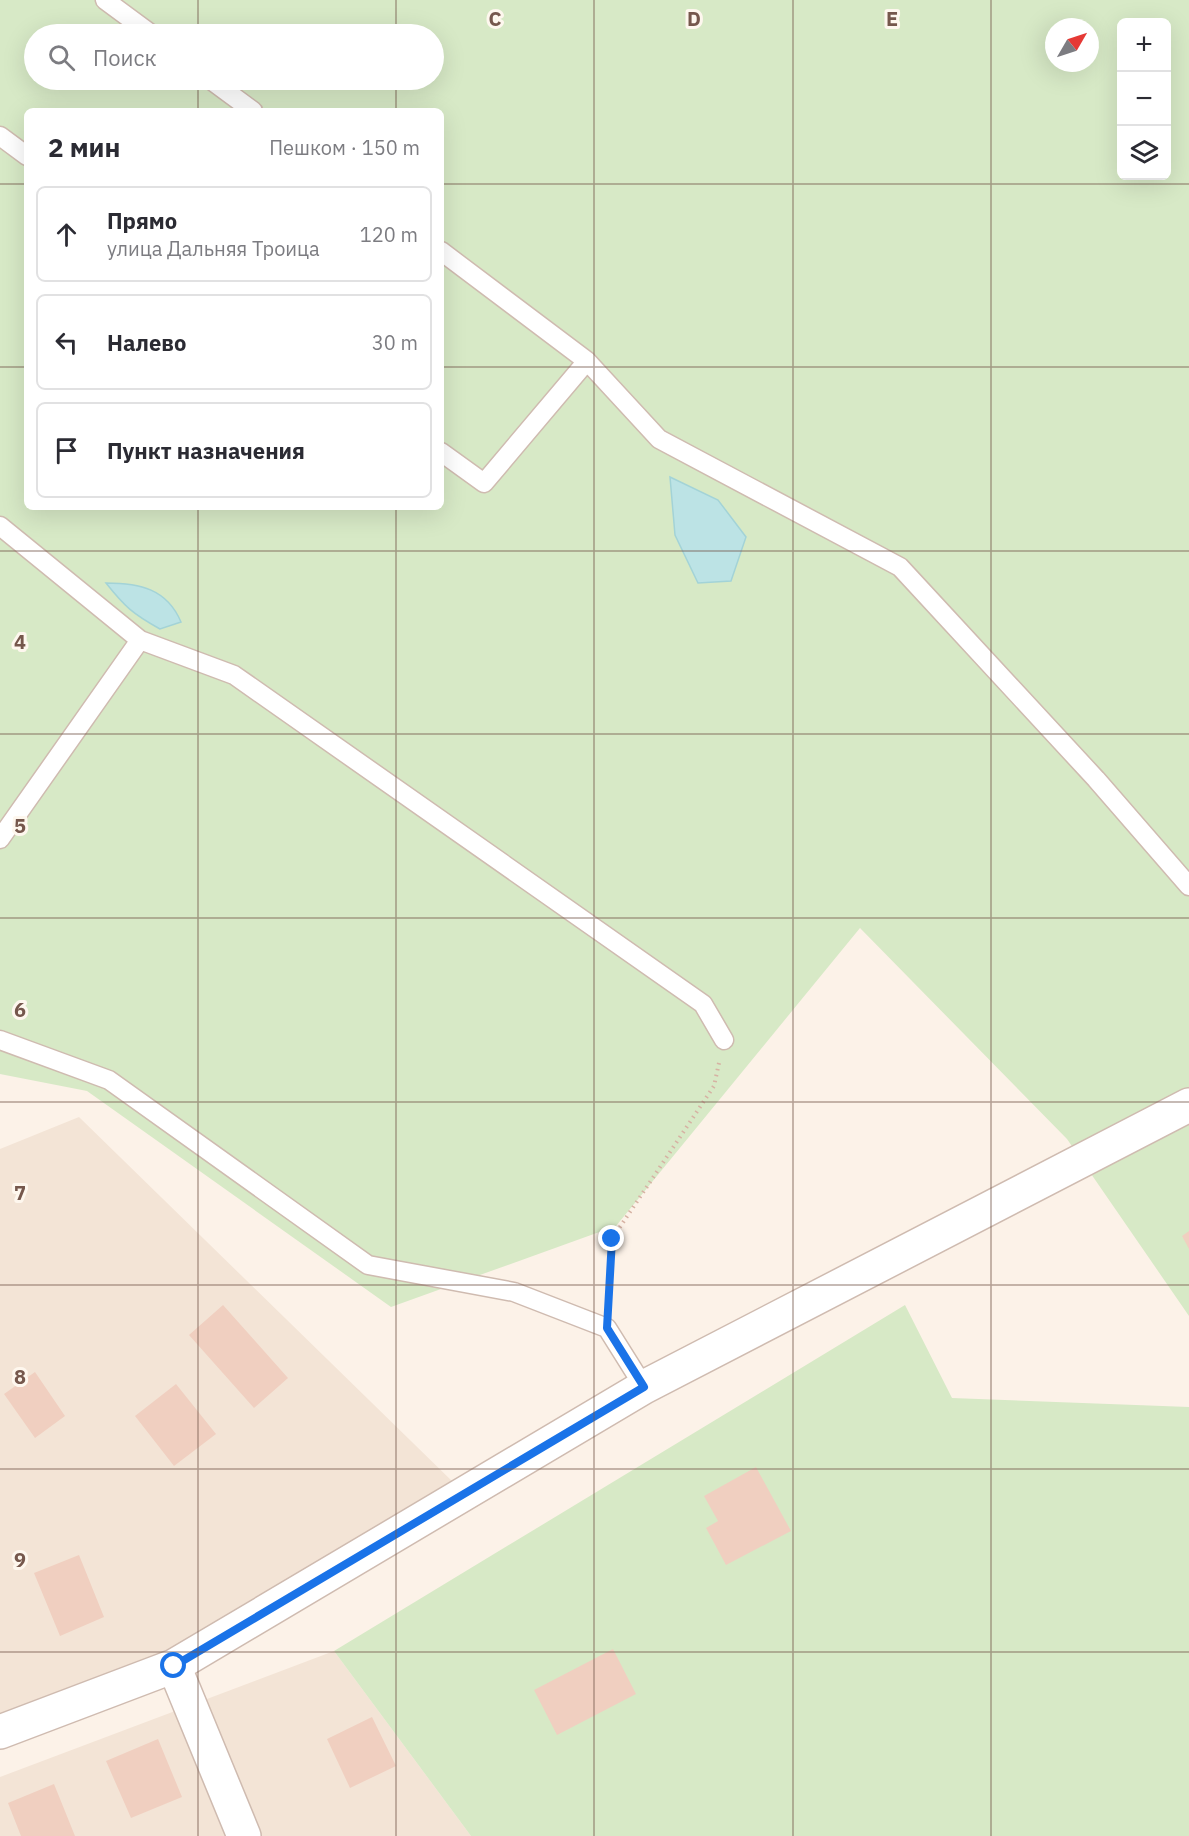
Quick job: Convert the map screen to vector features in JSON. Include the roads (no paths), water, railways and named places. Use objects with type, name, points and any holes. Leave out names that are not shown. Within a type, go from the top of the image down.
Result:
[{"type":"street","points":[[0,1732],[174,1666],[644,1387],[1189,1105]]},
{"type":"street","points":[[174,1666],[244,1836]]},
{"type":"lane","points":[[105,0],[137,24]]},
{"type":"lane","points":[[225,90],[249,108]]},
{"type":"lane","points":[[0,136],[24,154]]},
{"type":"lane","points":[[444,253],[587,361],[659,439],[900,567],[1096,779],[1189,886]]},
{"type":"lane","points":[[444,454],[484,483],[587,361]]},
{"type":"lane","points":[[0,526],[140,640],[234,675],[703,1004],[724,1040]]},
{"type":"lane","points":[[0,839],[140,640]]},
{"type":"lane","points":[[0,1040],[109,1080],[368,1265],[514,1292],[607,1328],[644,1387]]},
{"type":"water","points":[[670,477],[718,500],[746,537],[731,581],[698,583],[675,535]]},
{"type":"water","points":[[106,583],[130,584],[151,590],[168,602],[181,622],[160,629],[130,609]]}]
